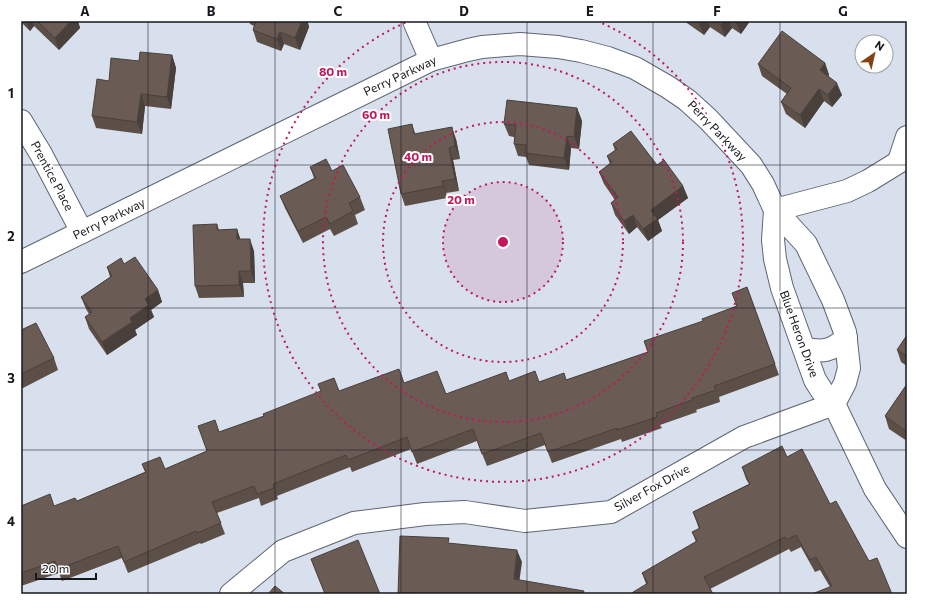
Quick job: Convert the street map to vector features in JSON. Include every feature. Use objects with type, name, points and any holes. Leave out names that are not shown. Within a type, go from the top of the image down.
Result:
[{"type":"street","points":[[414,21],[431,60]]},
{"type":"street","name":"Perry Parkway","points":[[21,262],[431,60],[482,47],[520,44],[558,47],[582,51],[608,58],[635,68],[668,87],[687,100],[708,119],[750,166],[763,184],[775,210]]},
{"type":"street","name":"Prentice Place","points":[[21,121],[41,154],[82,232]]},
{"type":"street","points":[[907,137],[903,159],[868,181],[847,192],[775,210],[806,244],[840,317],[846,338],[849,368],[845,383],[834,404],[875,489],[907,537]]},
{"type":"street","name":"Blue Heron Drive","points":[[775,210],[773,240],[775,259],[782,288],[815,380],[822,391],[834,404]]},
{"type":"street","points":[[804,348],[827,350],[835,347],[846,338]]},
{"type":"street","name":"Silver Fox Drive","points":[[230,594],[283,551],[354,523],[425,514],[465,512],[525,521],[611,512],[744,436],[834,404]]},
{"type":"building","points":[[37,21],[71,21],[55,38]]},
{"type":"building","points":[[256,21],[302,21],[295,38],[280,32],[277,39],[253,30]]},
{"type":"building","points":[[715,21],[723,21],[721,25]]},
{"type":"building","points":[[782,31],[825,63],[820,70],[837,83],[828,95],[819,89],[800,115],[781,102],[791,88],[758,64]]},
{"type":"building","points":[[140,52],[172,55],[167,97],[141,94],[137,122],[92,116],[97,79],[109,81],[111,58],[139,61]]},
{"type":"building","points":[[507,100],[577,108],[574,137],[567,136],[564,158],[525,153],[526,145],[514,144],[516,125],[504,124]]},
{"type":"building","points":[[412,124],[414,134],[452,127],[455,146],[449,148],[455,179],[442,181],[443,186],[401,194],[388,129]]},
{"type":"building","points":[[631,131],[657,165],[664,160],[683,186],[651,210],[657,219],[643,229],[633,215],[624,221],[611,203],[618,197],[599,172],[612,162],[607,156],[617,149],[613,144]]},
{"type":"building","points":[[326,159],[332,171],[343,165],[360,197],[349,203],[353,211],[330,224],[326,217],[298,231],[280,196],[316,178],[310,167]]},
{"type":"building","points":[[217,224],[217,230],[237,229],[237,239],[250,239],[251,271],[239,271],[239,285],[195,286],[193,225]]},
{"type":"building","points":[[135,257],[158,290],[145,299],[149,305],[130,318],[132,322],[102,342],[85,317],[92,312],[81,297],[112,276],[107,267],[121,258],[124,264]]},
{"type":"building","points":[[747,287],[775,364],[714,386],[716,390],[656,413],[657,417],[617,430],[617,428],[548,452],[541,433],[482,454],[473,429],[412,452],[407,437],[348,460],[346,455],[273,484],[274,488],[257,494],[254,486],[212,502],[221,523],[197,533],[196,531],[124,562],[118,546],[58,569],[55,561],[21,573],[21,506],[50,494],[54,506],[75,498],[77,501],[146,472],[142,464],[160,457],[165,469],[207,451],[198,426],[215,420],[219,432],[264,416],[263,414],[321,391],[318,384],[334,378],[339,391],[399,369],[404,383],[437,371],[446,394],[506,372],[509,381],[535,371],[539,382],[564,373],[566,380],[648,352],[644,341],[703,321],[702,319],[737,306],[732,293]]},
{"type":"building","points":[[36,323],[54,358],[21,374],[21,330]]},
{"type":"building","points":[[907,335],[907,356],[897,350]]},
{"type":"building","points":[[907,384],[907,432],[885,416]]},
{"type":"building","points":[[782,446],[787,457],[802,449],[830,504],[836,501],[869,561],[877,558],[892,594],[812,594],[832,586],[816,557],[810,560],[796,535],[786,540],[785,537],[704,577],[713,594],[630,594],[648,583],[642,573],[697,541],[692,532],[700,528],[693,512],[750,484],[742,467]]},
{"type":"building","points":[[400,536],[449,538],[448,543],[517,550],[514,579],[584,591],[583,594],[413,594],[413,592],[408,594],[398,594]]},
{"type":"building","points":[[358,540],[380,594],[325,594],[311,559]]},
{"type":"building","points":[[275,586],[285,594],[268,594]]}]
